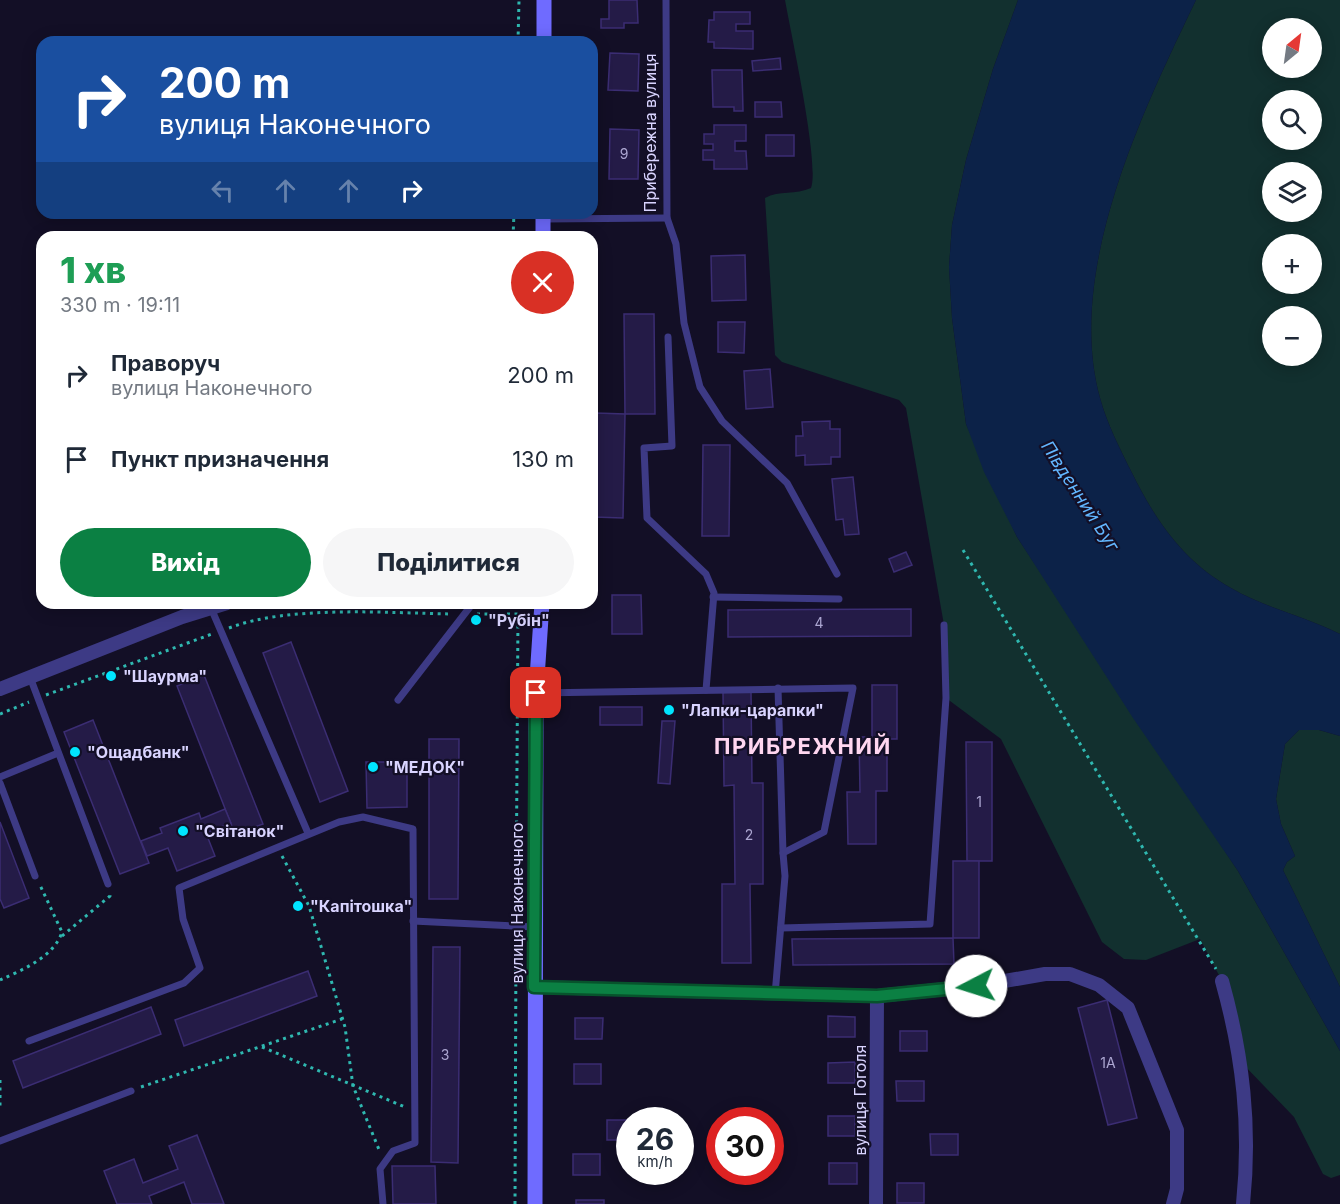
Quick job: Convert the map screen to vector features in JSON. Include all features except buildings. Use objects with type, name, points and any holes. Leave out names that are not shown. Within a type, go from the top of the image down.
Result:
[{"type":"street","points":[[544,0],[544,36]]},
{"type":"street","points":[[0,689],[182,616],[207,609]]},
{"type":"street","name":"вулиця Наконечного","points":[[535,1204],[536,693],[542,609]]},
{"type":"street","points":[[534,987],[877,996],[976,986],[1045,974],[1070,974],[1099,985],[1128,1008],[1177,1131],[1177,1189],[1173,1204]]},
{"type":"street","points":[[1222,981],[1233,1020],[1247,1115],[1248,1160],[1243,1204]]},
{"type":"street","name":"вулиця Гоголя","points":[[876,1204],[877,996]]},
{"type":"lane","name":"Прибережна вулиця","points":[[666,0],[667,218],[676,244],[684,323],[700,387],[722,421],[787,483],[837,574]]},
{"type":"lane","points":[[598,217],[667,218]]},
{"type":"lane","points":[[668,337],[672,446],[644,448],[646,518],[706,574],[713,597],[706,690]]},
{"type":"lane","points":[[713,597],[839,599]]},
{"type":"lane","points":[[211,609],[308,833]]},
{"type":"lane","points":[[398,700],[469,609]]},
{"type":"lane","points":[[781,928],[930,924],[946,698],[944,625]]},
{"type":"lane","points":[[30,677],[108,884]]},
{"type":"lane","points":[[775,995],[785,876],[778,688]]},
{"type":"lane","points":[[536,693],[853,688],[824,832],[783,853]]},
{"type":"lane","points":[[0,777],[58,753]]},
{"type":"lane","points":[[0,783],[35,876]]},
{"type":"lane","points":[[29,1041],[184,983],[200,968],[183,919],[179,888],[308,833],[363,817],[413,828],[415,1143],[393,1151],[380,1168],[383,1204]]},
{"type":"lane","points":[[413,921],[534,927]]},
{"type":"lane","points":[[0,1141],[131,1091]]},
{"type":"path","points":[[518,36],[519,0]]},
{"type":"path","points":[[963,550],[1200,939],[1222,981]]},
{"type":"path","points":[[0,714],[247,621],[321,613],[518,614],[515,1204]]},
{"type":"path","points":[[277,846],[309,906],[342,1018],[353,1086],[372,1139],[385,1162]]},
{"type":"path","points":[[0,980],[29,967],[59,942],[61,937],[62,932],[35,876]]},
{"type":"path","points":[[61,937],[110,896],[108,884]]},
{"type":"path","points":[[131,1091],[342,1018]]},
{"type":"path","points":[[260,1046],[415,1111]]},
{"type":"path","points":[[0,1080],[0,1110]]},
{"type":"green space","points":[[785,0],[1018,0],[993,69],[966,160],[952,225],[949,267],[952,318],[966,424],[1017,537],[1238,871],[1340,1051],[1340,1175],[1331,1178],[1323,1174],[1294,1117],[1241,1062],[1222,981],[1200,939],[1146,960],[1124,959],[1102,942],[1001,739],[946,698],[944,625],[906,408],[899,400],[782,362],[775,355],[765,198],[811,188],[813,174],[808,127]]},
{"type":"green space","points":[[1196,0],[1340,0],[1340,634],[1244,595],[1214,578],[1199,566],[1172,538],[1151,507],[1106,417],[1100,398],[1092,349],[1093,298],[1101,246],[1115,194],[1153,92]]},
{"type":"green space","points":[[1299,730],[1319,730],[1340,736],[1340,987],[1283,870],[1287,862],[1295,856],[1281,824],[1276,799],[1285,744]]},
{"type":"water","name":"Південний Буг","points":[[1018,0],[1196,0],[1153,92],[1115,194],[1101,246],[1093,298],[1092,349],[1100,398],[1110,427],[1151,507],[1185,553],[1214,578],[1244,595],[1340,634],[1340,736],[1319,730],[1299,730],[1285,744],[1276,799],[1281,824],[1295,856],[1287,862],[1283,870],[1340,987],[1340,1051],[1238,871],[1133,718],[1017,537],[984,472],[966,424],[952,318],[949,267],[952,225],[966,160],[993,69]]},
{"type":"place","name":"\"Рубін\"","points":[[476,620]]},
{"type":"place","name":"\"Шаурма\"","points":[[111,676]]},
{"type":"place","name":"\"Лапки-царапки\"","points":[[669,710]]},
{"type":"place","name":"\"Ощадбанк\"","points":[[75,752]]},
{"type":"place","name":"\"МЕДОК\"","points":[[373,767]]},
{"type":"place","name":"\"Світанок\"","points":[[183,831]]},
{"type":"place","name":"\"Капітошка\"","points":[[298,906]]},
{"type":"district","name":"ПРИБРЕЖНИЙ","points":[[803,746]]},
{"type":"route","points":[[536,693],[534,987],[877,996],[976,986]]}]
